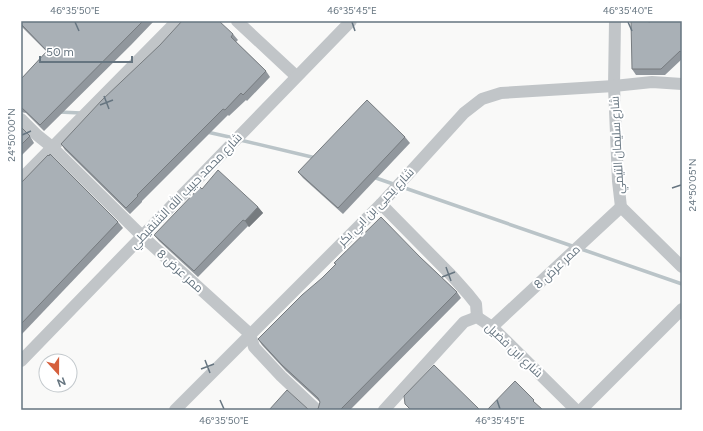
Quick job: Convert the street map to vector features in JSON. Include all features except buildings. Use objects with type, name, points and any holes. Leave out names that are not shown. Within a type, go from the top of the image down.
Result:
[{"type":"street","points":[[21,179],[177,21]]},
{"type":"street","points":[[237,21],[296,76]]},
{"type":"street","name":"شارع محمد حبيب الله الشنقيطي","points":[[23,355],[142,236],[350,21]]},
{"type":"street","name":"شارع سليمان التيمي","points":[[615,21],[614,86],[618,181],[621,207],[682,267]]},
{"type":"street","name":"شارع يحيى بن ابي بكر","points":[[175,410],[381,204],[464,113],[482,99],[501,93],[614,86],[652,82],[682,84]]},
{"type":"street","name":"ممر عرض 8","points":[[21,119],[37,136],[52,147],[142,236],[250,334],[254,346],[281,376],[317,410]]},
{"type":"street","points":[[381,204],[468,294],[476,304],[477,317]]},
{"type":"street","name":"ممر عرض 8","points":[[492,327],[621,207]]},
{"type":"street","points":[[581,410],[682,309]]},
{"type":"street","name":"شارع ابن فضيل","points":[[391,408],[464,322],[477,317],[492,327],[576,410]]},
{"type":"waterway","points":[[59,112],[81,113]]},
{"type":"waterway","points":[[207,132],[234,138]]},
{"type":"waterway","points":[[240,140],[316,158]]},
{"type":"waterway","points":[[373,177],[575,247]]},
{"type":"waterway","points":[[581,249],[682,284]]}]
